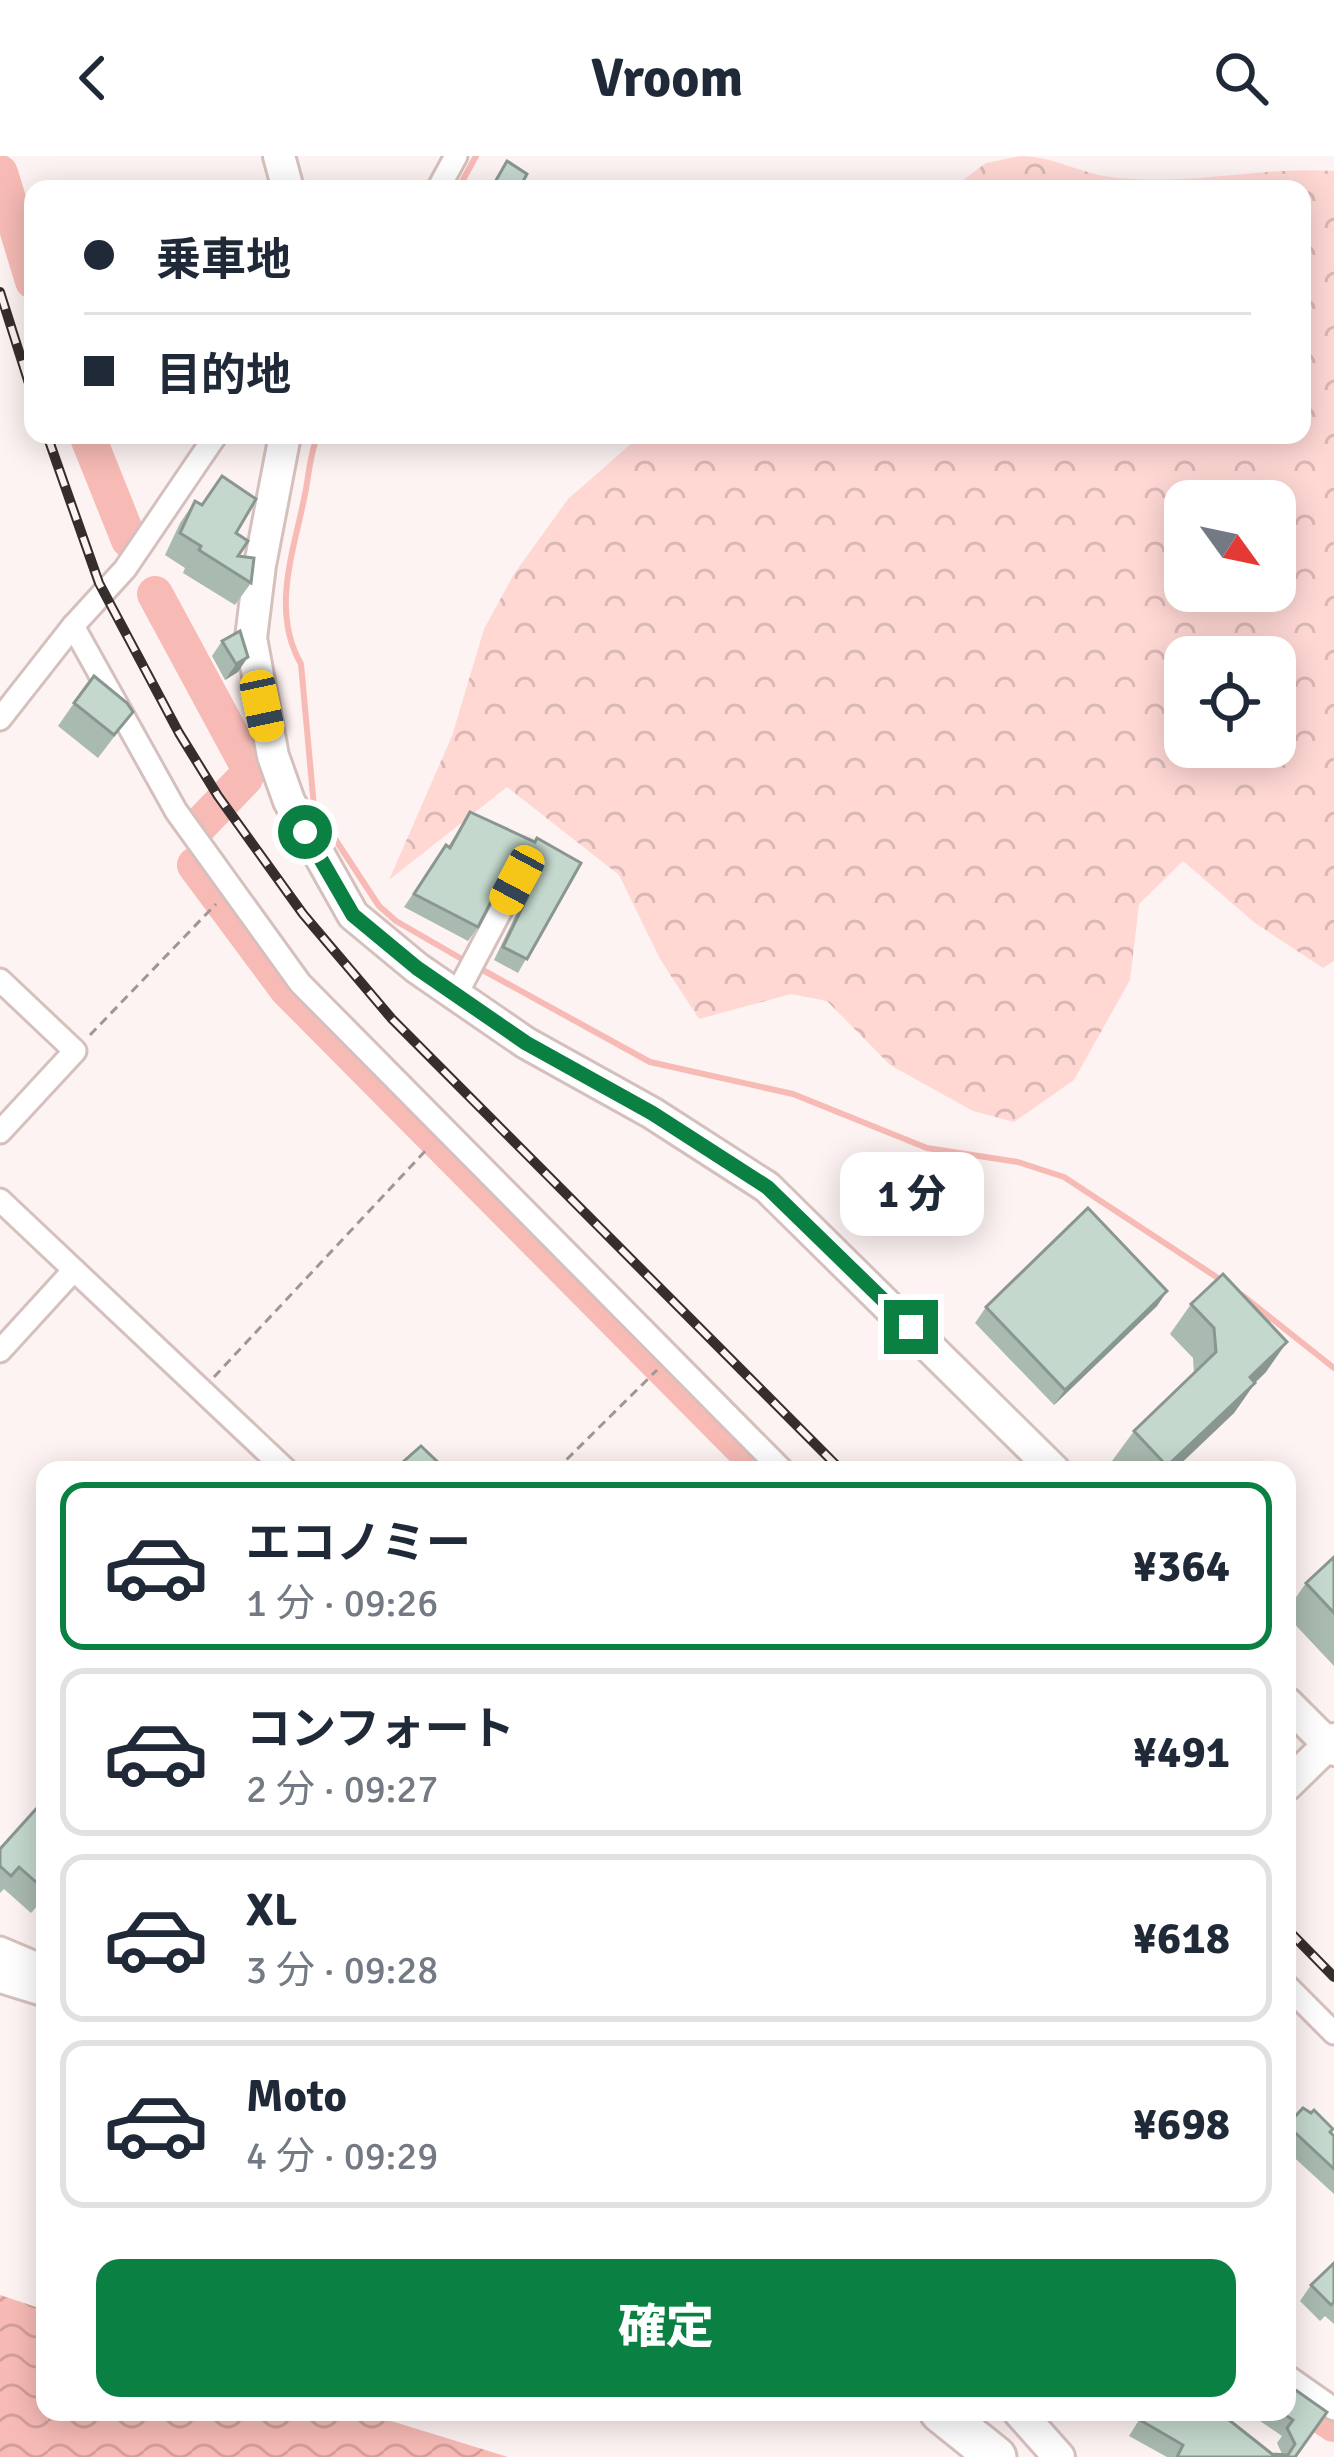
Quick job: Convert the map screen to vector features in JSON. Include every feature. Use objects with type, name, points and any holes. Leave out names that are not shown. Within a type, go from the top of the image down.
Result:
[{"type":"highway","points":[[0,1972],[36,1983]]},
{"type":"highway","points":[[951,2421],[996,2457]]},
{"type":"street","points":[[0,719],[125,569],[210,444]]},
{"type":"street","points":[[283,444],[251,638],[272,756],[289,801],[353,915],[526,1043],[652,1113],[767,1187],[1045,1461]]},
{"type":"street","points":[[73,626],[176,811],[300,982],[773,1461]]},
{"type":"street","points":[[456,995],[517,880]]},
{"type":"street","points":[[0,980],[75,1051],[0,1132]]},
{"type":"street","points":[[0,1200],[276,1461]]},
{"type":"street","points":[[0,1351],[74,1270]]},
{"type":"street","points":[[1296,1711],[1332,1745],[1296,1777]]},
{"type":"street","points":[[0,1948],[36,1962]]},
{"type":"street","points":[[1296,1995],[1334,2033]]},
{"type":"street","points":[[1296,2381],[1331,2402]]},
{"type":"street","points":[[1027,2421],[1059,2457]]},
{"type":"path","points":[[75,1051],[215,905]]},
{"type":"path","points":[[201,1391],[430,1145]]},
{"type":"path","points":[[565,1461],[653,1374]]},
{"type":"green space","points":[[1020,156],[1138,179],[1334,171],[1334,961],[1323,968],[1255,923],[1183,861],[1139,904],[1130,980],[1074,1080],[1014,1122],[973,1111],[890,1065],[827,1001],[791,994],[699,1019],[660,959],[619,875],[507,787],[389,880],[452,736],[484,629],[514,574],[568,499],[631,444],[1311,444],[1311,180],[963,180],[986,163]]},
{"type":"water","points":[[0,2295],[36,2307],[36,2421],[391,2421],[508,2457],[0,2457]]},
{"type":"building","points":[[507,161],[527,174],[524,180],[496,180]]},
{"type":"building","points":[[222,476],[256,499],[236,533],[248,541],[238,556],[254,558],[251,583],[180,533],[195,501],[202,505]]},
{"type":"building","points":[[240,631],[248,657],[236,664],[222,641]]},
{"type":"building","points":[[94,676],[133,712],[114,735],[74,703]]},
{"type":"building","points":[[470,812],[535,842],[537,838],[581,863],[527,959],[503,947],[542,867],[539,857],[527,851],[513,859],[478,927],[414,894],[446,845],[450,848]]},
{"type":"building","points":[[1088,1208],[1167,1291],[1065,1390],[986,1307]]},
{"type":"building","points":[[1223,1274],[1287,1342],[1250,1377],[1255,1383],[1172,1461],[1162,1461],[1134,1431],[1216,1352],[1214,1328],[1191,1304]]},
{"type":"building","points":[[421,1446],[437,1461],[404,1461]]},
{"type":"building","points":[[1334,1557],[1334,1613],[1306,1583]]},
{"type":"building","points":[[36,1809],[36,1882],[19,1867],[11,1876],[0,1866],[0,1849]]},
{"type":"building","points":[[1303,2108],[1314,2110],[1333,2129],[1334,2169],[1296,2133],[1296,2115]]},
{"type":"building","points":[[1334,2263],[1334,2302],[1331,2305],[1311,2285]]},
{"type":"building","points":[[1296,2390],[1327,2412],[1295,2457],[1177,2457],[1183,2445],[1142,2421],[1230,2421],[1272,2454],[1288,2455],[1295,2444],[1287,2428],[1296,2421]]},
{"type":"waterway","points":[[463,180],[476,156]]},
{"type":"waterway","points":[[0,173],[24,252]]},
{"type":"waterway","points":[[91,444],[129,540]]},
{"type":"waterway","points":[[315,444],[290,561],[286,603],[287,624],[301,664],[314,807],[379,906],[467,962]]},
{"type":"waterway","points":[[155,594],[249,768],[198,827]]},
{"type":"waterway","points":[[195,865],[287,989],[755,1461]]},
{"type":"waterway","points":[[479,968],[650,1062],[793,1094],[927,1148],[1018,1162],[1064,1177],[1221,1280]]},
{"type":"waterway","points":[[1242,1295],[1334,1368]]},
{"type":"waterway","points":[[1296,2398],[1334,2424]]},
{"type":"railway","points":[[0,292],[24,368]]},
{"type":"railway","points":[[50,444],[99,583],[179,733],[303,914],[392,1019],[832,1461]]},
{"type":"railway","points":[[1296,1938],[1334,1977]]},
{"type":"route","points":[[305,832],[353,915],[417,968],[526,1043],[652,1113],[767,1187],[911,1327]]}]
